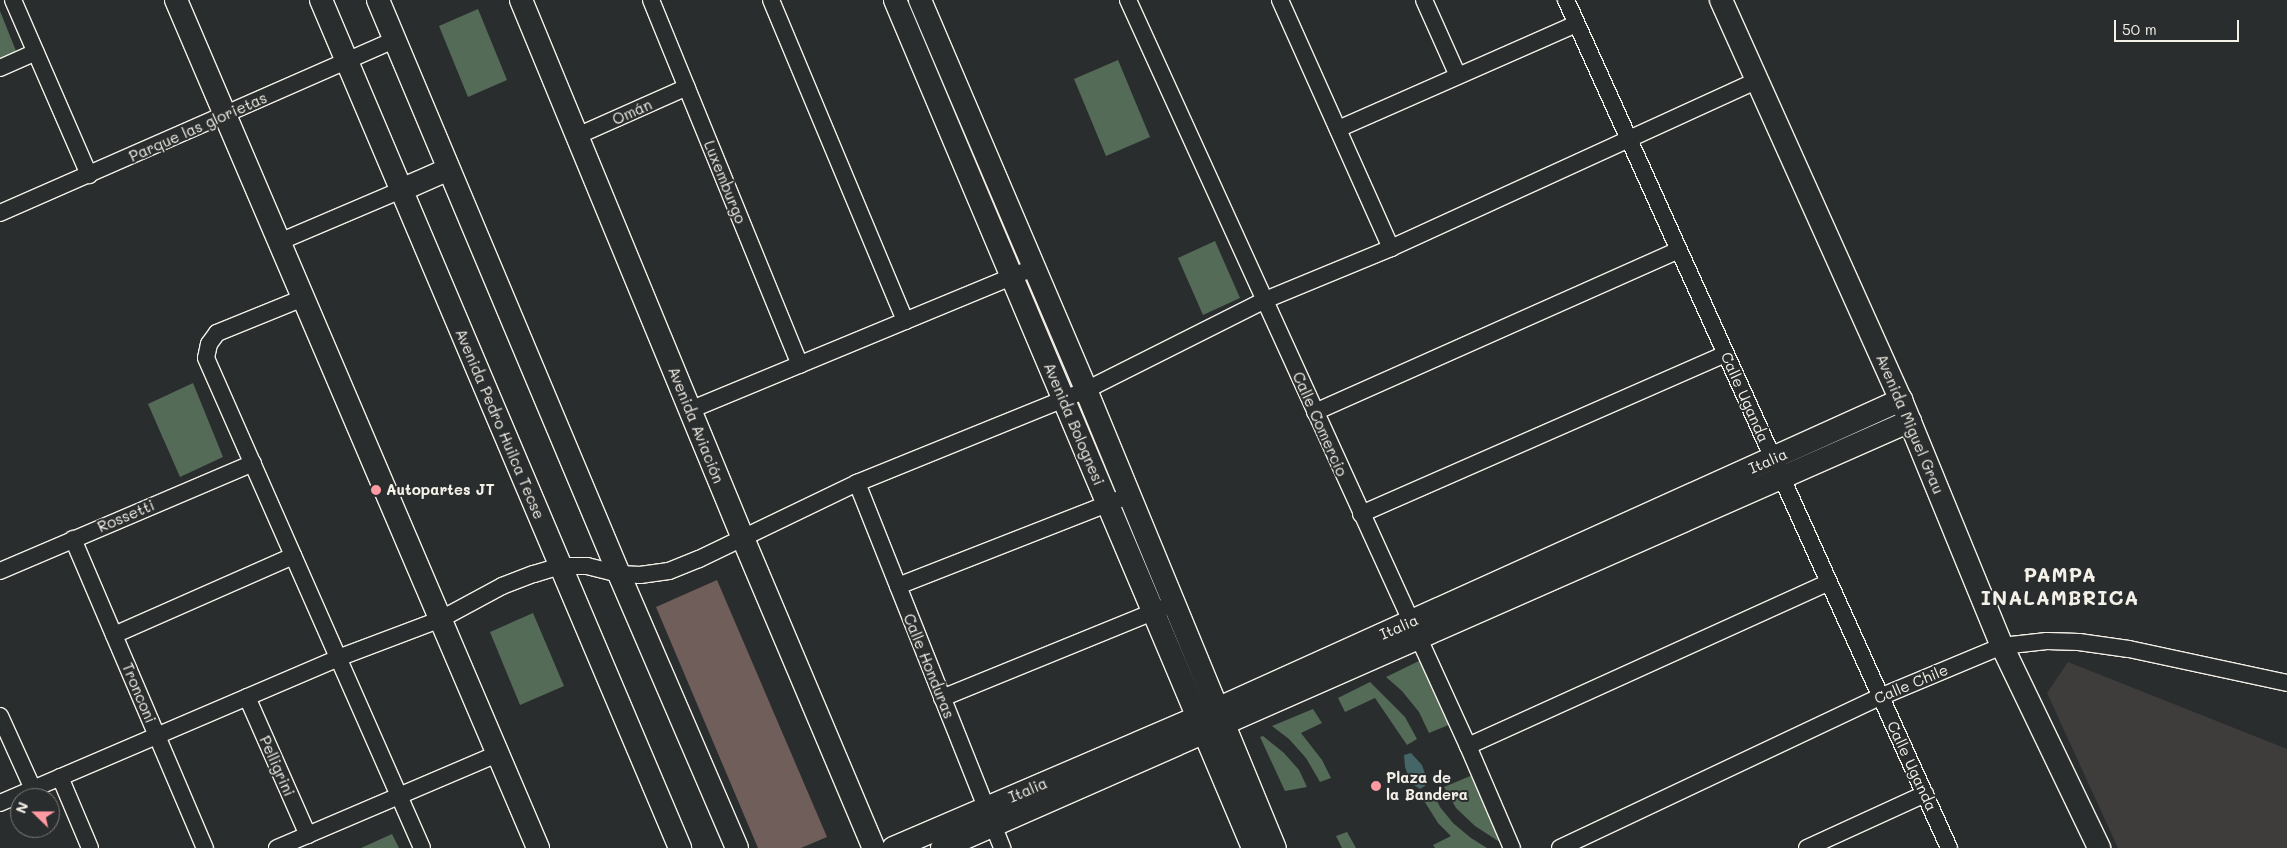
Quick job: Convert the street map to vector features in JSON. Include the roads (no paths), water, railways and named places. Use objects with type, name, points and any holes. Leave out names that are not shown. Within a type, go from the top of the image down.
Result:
[{"type":"street","points":[[13,0],[89,174]]},
{"type":"street","points":[[176,0],[538,848]]},
{"type":"street","name":"Avenida Pedro Huilca Tecse","points":[[321,0],[680,848]]},
{"type":"street","points":[[378,0],[619,574],[737,848]]},
{"type":"street","name":"Avenida Aviación","points":[[521,0],[742,536],[874,848]]},
{"type":"street","name":"Luxemburgo","points":[[651,0],[800,365]]},
{"type":"street","points":[[771,0],[905,321]]},
{"type":"street","name":"Avenida Bolognesi","points":[[895,0],[1108,504],[1163,607],[1259,845]]},
{"type":"street","name":"Avenida Bolognesi","points":[[920,0],[1130,495],[1163,607]]},
{"type":"street","name":"Calle Comercio","points":[[1128,0],[1468,746],[1512,848]]},
{"type":"street","points":[[1280,0],[1392,248]]},
{"type":"street","points":[[1424,0],[1458,76]]},
{"type":"street","name":"Calle Uganda","points":[[1566,0],[1949,848]]},
{"type":"street","name":"Avenida Miguel Grau","points":[[1721,0],[1901,400],[2002,646],[2099,848]]},
{"type":"street","points":[[1338,129],[1576,24]]},
{"type":"street","name":"Parque las glorietas","points":[[0,213],[395,40]]},
{"type":"street","points":[[0,68],[36,52]]},
{"type":"street","points":[[35,788],[338,658],[441,619],[502,586],[560,566],[587,566],[619,574],[640,575],[669,571],[699,559],[742,536],[856,483],[1086,390],[1265,300],[1392,248],[1758,80]]},
{"type":"street","name":"Omán","points":[[577,136],[687,88]]},
{"type":"street","points":[[279,242],[449,169]]},
{"type":"street","points":[[1315,412],[1678,250]]},
{"type":"street","points":[[690,410],[1034,267]]},
{"type":"street","points":[[303,298],[217,333],[209,344],[206,358],[397,797],[422,848]]},
{"type":"street","points":[[1361,514],[1725,354]]},
{"type":"street","name":"Italia","points":[[894,848],[989,817],[1210,721],[1777,468],[1901,400]]},
{"type":"street","points":[[1777,468],[1910,421]]},
{"type":"street","name":"Rossetti","points":[[0,571],[253,463]]},
{"type":"street","name":"Calle Honduras","points":[[856,483],[1002,848]]},
{"type":"street","points":[[898,586],[1130,495]]},
{"type":"street","name":"Tronconi","points":[[73,539],[205,848]]},
{"type":"street","points":[[114,635],[293,556]]},
{"type":"street","points":[[1468,746],[1828,583]]},
{"type":"street","points":[[942,698],[1163,607]]},
{"type":"street","name":"Calle Chile","points":[[1560,848],[1880,697],[2002,646],[2048,641],[2079,642],[2129,648],[2287,684]]},
{"type":"street","name":"Pelligrini","points":[[247,698],[308,835]]},
{"type":"street","points":[[0,716],[33,788]]},
{"type":"street","points":[[277,848],[497,754]]},
{"type":"street","points":[[60,777],[90,848]]},
{"type":"street","points":[[1807,848],[1925,794]]},
{"type":"street","points":[[942,848],[989,817]]},
{"type":"water","points":[[1411,753],[1422,765],[1425,774],[1425,786],[1420,789],[1411,783],[1405,767],[1404,755]]},
{"type":"place","name":"Autopartes JT","points":[[376,490]]},
{"type":"place","name":"Plaza de la Bandera","points":[[1376,786]]},
{"type":"district","name":"PAMPA INALAMBRICA","points":[[2060,586]]}]
